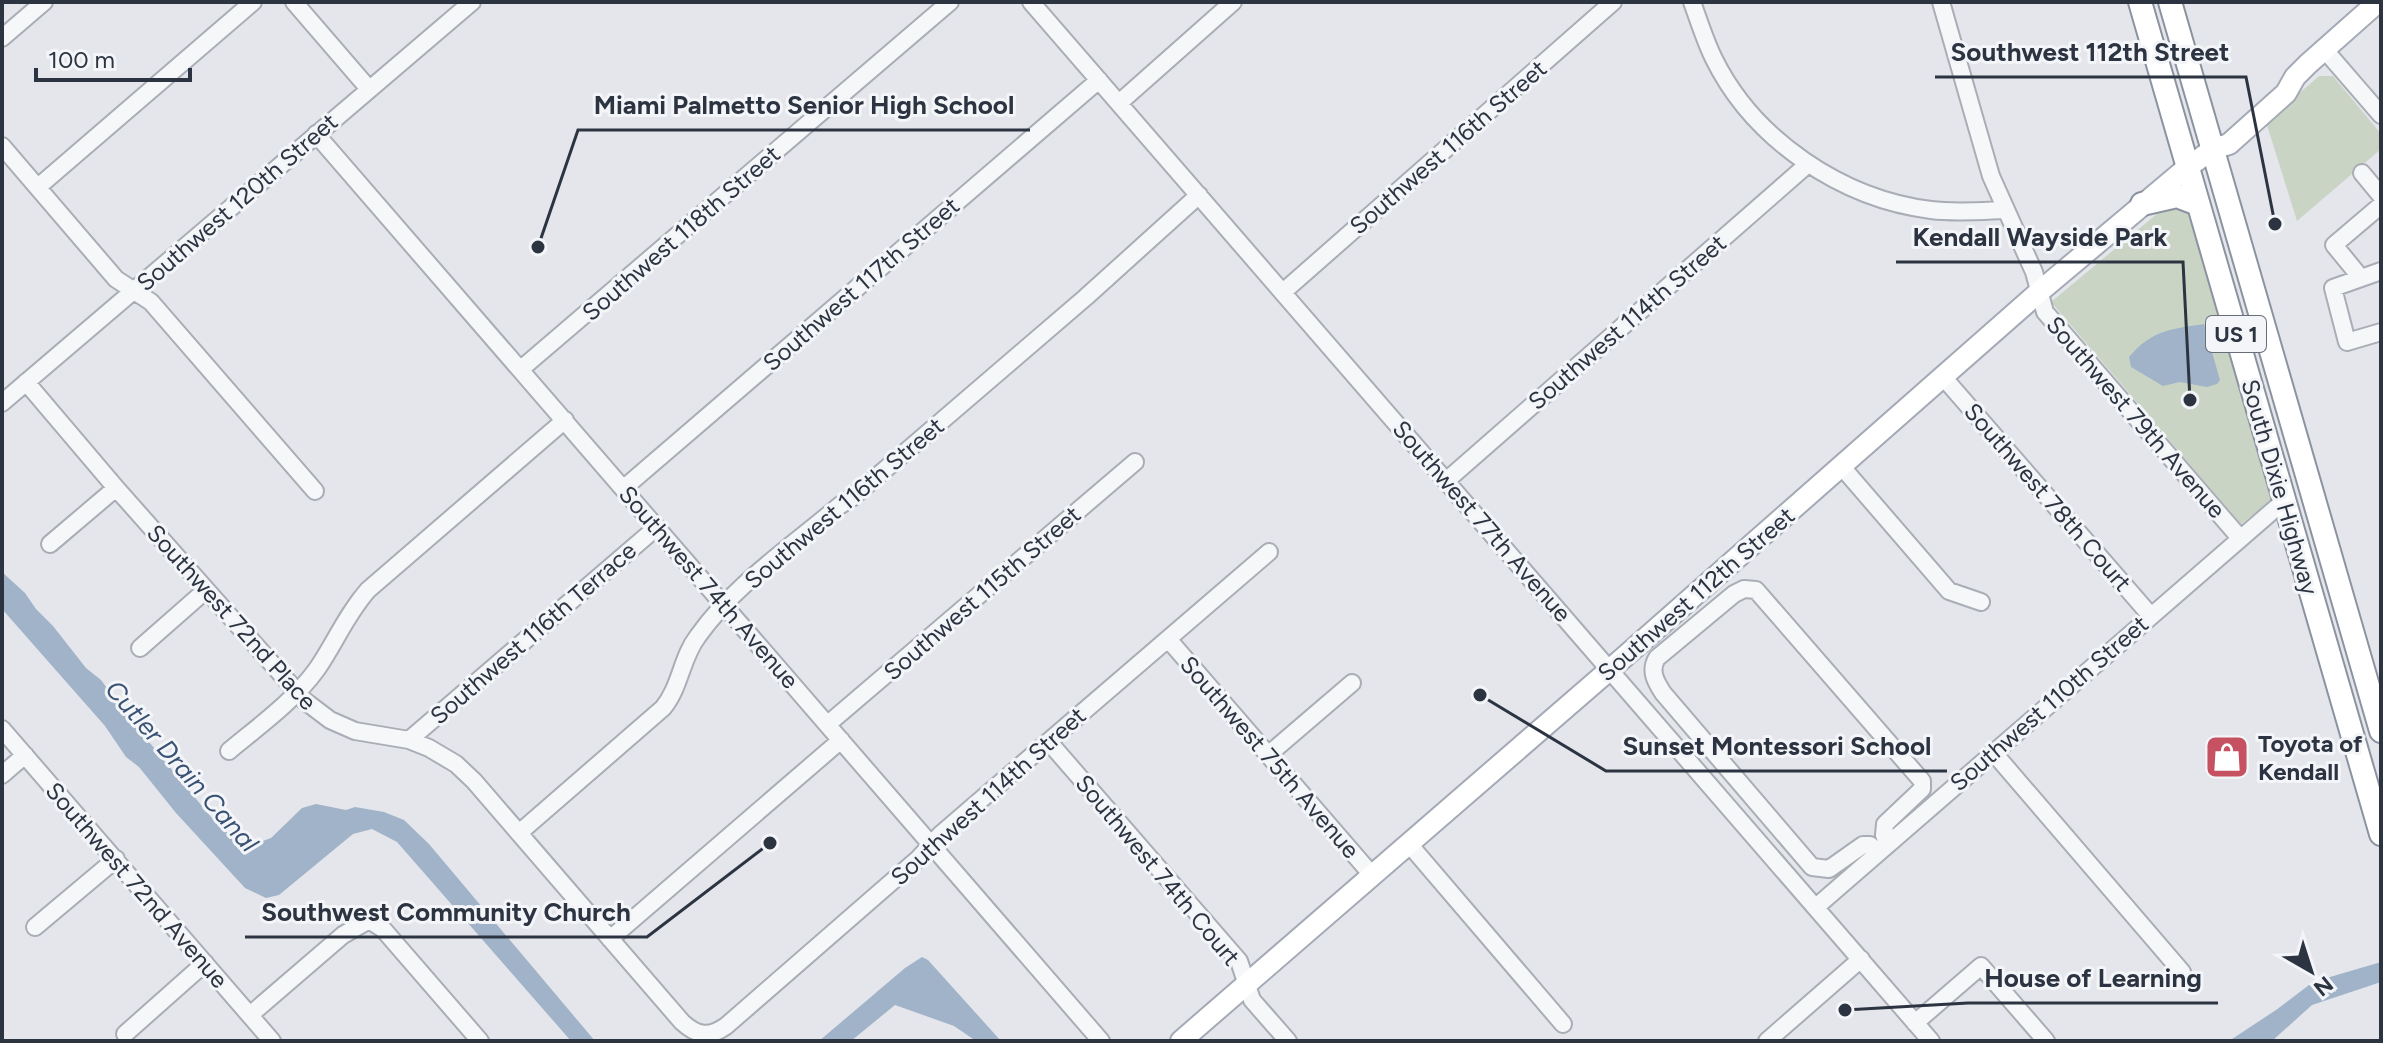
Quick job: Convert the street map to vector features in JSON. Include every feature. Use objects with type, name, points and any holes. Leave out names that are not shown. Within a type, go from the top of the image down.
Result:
[{"type":"highway","name":"South Dixie Highway","points":[[2140,2],[2381,834]]},
{"type":"highway","name":"South Dixie Highway","points":[[2170,2],[2381,731]]},
{"type":"highway","points":[[2142,204],[2177,196],[2198,204]]},
{"type":"highway","points":[[2284,501],[2309,481]]},
{"type":"main road","name":"Southwest 112th Street","points":[[1181,1041],[1611,669],[2039,292],[2142,204],[2213,149],[2229,127],[2281,82],[2295,77],[2378,2]]},
{"type":"street","points":[[2,38],[44,2]]},
{"type":"street","points":[[38,187],[253,2]]},
{"type":"street","points":[[294,2],[369,89]]},
{"type":"street","name":"Southwest 120th Street","points":[[2,403],[472,2]]},
{"type":"street","name":"Southwest 118th Street","points":[[521,369],[950,2]]},
{"type":"street","name":"Southwest 77th Avenue","points":[[1031,2],[1931,1041]]},
{"type":"street","points":[[1119,103],[1233,2]]},
{"type":"street","name":"Southwest 116th Street","points":[[1283,292],[1613,2]]},
{"type":"street","points":[[1692,2],[1714,59],[1732,89],[1766,129],[1808,164],[1847,186],[1901,205],[1948,212],[2004,210]]},
{"type":"street","name":"Southwest 79th Avenue","points":[[1941,2],[1991,176],[2034,272],[2045,312],[2240,538]]},
{"type":"street","points":[[2324,49],[2381,115]]},
{"type":"street","name":"Southwest 117th Street","points":[[624,488],[1099,80]]},
{"type":"street","name":"Southwest 74th Avenue","points":[[316,134],[1101,1041]]},
{"type":"street","points":[[2,146],[116,279],[151,302],[315,491]]},
{"type":"street","name":"Southwest 114th Street","points":[[1446,481],[1808,164]]},
{"type":"street","points":[[2362,173],[2381,196]]},
{"type":"street","name":"Southwest 116th Street","points":[[519,833],[663,708],[675,691],[695,639],[725,606],[1086,297],[1199,195]]},
{"type":"street","points":[[2361,278],[2334,245],[2381,205]]},
{"type":"street","points":[[2381,271],[2333,288],[2347,342],[2381,332]]},
{"type":"street","name":"Southwest 78th Court","points":[[1944,378],[2151,616]]},
{"type":"street","name":"Southwest 72nd Place","points":[[26,382],[296,692],[320,714],[342,726],[409,740],[456,764],[682,1022],[697,1034],[705,1036]]},
{"type":"street","points":[[229,751],[296,692],[315,671],[348,614],[368,590],[565,420]]},
{"type":"street","name":"Southwest 115th Street","points":[[828,724],[1135,462]]},
{"type":"street","points":[[1842,467],[1949,591],[1981,602]]},
{"type":"street","points":[[50,544],[116,488]]},
{"type":"street","name":"Southwest 110th Street","points":[[1816,907],[2284,501]]},
{"type":"street","name":"Southwest 116th Terrace","points":[[409,740],[657,527]]},
{"type":"street","name":"Southwest 114th Street","points":[[705,1036],[726,1026],[1269,552]]},
{"type":"street","points":[[1744,589],[1756,590],[1920,777],[1922,789],[1906,803],[1885,824],[1883,848],[1870,845],[1859,847],[1829,869],[1812,867],[1663,693],[1654,676],[1657,658],[1734,594],[1744,589]]},
{"type":"street","points":[[140,648],[206,590]]},
{"type":"street","name":"Southwest 75th Avenue","points":[[1168,639],[1372,875]]},
{"type":"street","points":[[1268,755],[1352,683]]},
{"type":"street","name":"Southwest 72nd Avenue","points":[[2,729],[272,1041]]},
{"type":"street","points":[[610,939],[841,740]]},
{"type":"street","name":"Southwest 74th Court","points":[[1049,742],[1239,961],[1252,1000],[1288,1041]]},
{"type":"street","points":[[1993,752],[2182,972]]},
{"type":"street","points":[[2,775],[25,755]]},
{"type":"street","points":[[1906,803],[1915,820]]},
{"type":"street","points":[[1409,844],[1563,1024]]},
{"type":"street","points":[[35,927],[116,859]]},
{"type":"street","points":[[250,1015],[352,927],[369,920],[383,929],[480,1041]]},
{"type":"street","points":[[1767,1041],[1861,959]]},
{"type":"street","points":[[125,1034],[205,963]]},
{"type":"street","points":[[1915,1023],[1981,966],[2046,1041]]},
{"type":"green space","points":[[2319,76],[2333,76],[2381,134],[2381,149],[2297,221],[2266,122]]},
{"type":"green space","points":[[2175,205],[2189,212],[2274,498],[2241,524],[2051,302],[2164,208]]},
{"type":"water","points":[[2204,324],[2220,380],[2217,384],[2207,387],[2180,382],[2163,386],[2131,367],[2129,357],[2154,336]]},
{"type":"water","points":[[2,572],[25,593],[86,668],[101,680],[211,817],[238,842],[249,846],[271,838],[302,808],[316,804],[346,810],[355,807],[384,812],[404,820],[429,844],[595,1041],[571,1041],[397,842],[372,829],[353,834],[279,895],[266,898],[245,888],[176,813],[139,767],[126,757],[105,726],[2,609]]},
{"type":"water","points":[[922,957],[1001,1041],[976,1041],[954,1026],[895,1005],[851,1041],[819,1041],[905,968]]},
{"type":"water","points":[[2381,962],[2381,982],[2312,1005],[2272,1041],[2229,1041],[2313,982]]},
{"type":"place","name":"Southwest 112th Street","points":[[2275,224]]},
{"type":"place","name":"Miami Palmetto Senior High School","points":[[538,247]]},
{"type":"place","name":"Kendall Wayside Park","points":[[2190,400]]},
{"type":"place","name":"Sunset Montessori School","points":[[1480,695]]},
{"type":"place","name":"Toyota of Kendall","points":[[2227,757]]},
{"type":"place","name":"Southwest Community Church","points":[[770,843]]},
{"type":"place","name":"House of Learning","points":[[1845,1010]]},
{"type":"water label","name":"Cutler Drain Canal","points":[[182,766]]}]
